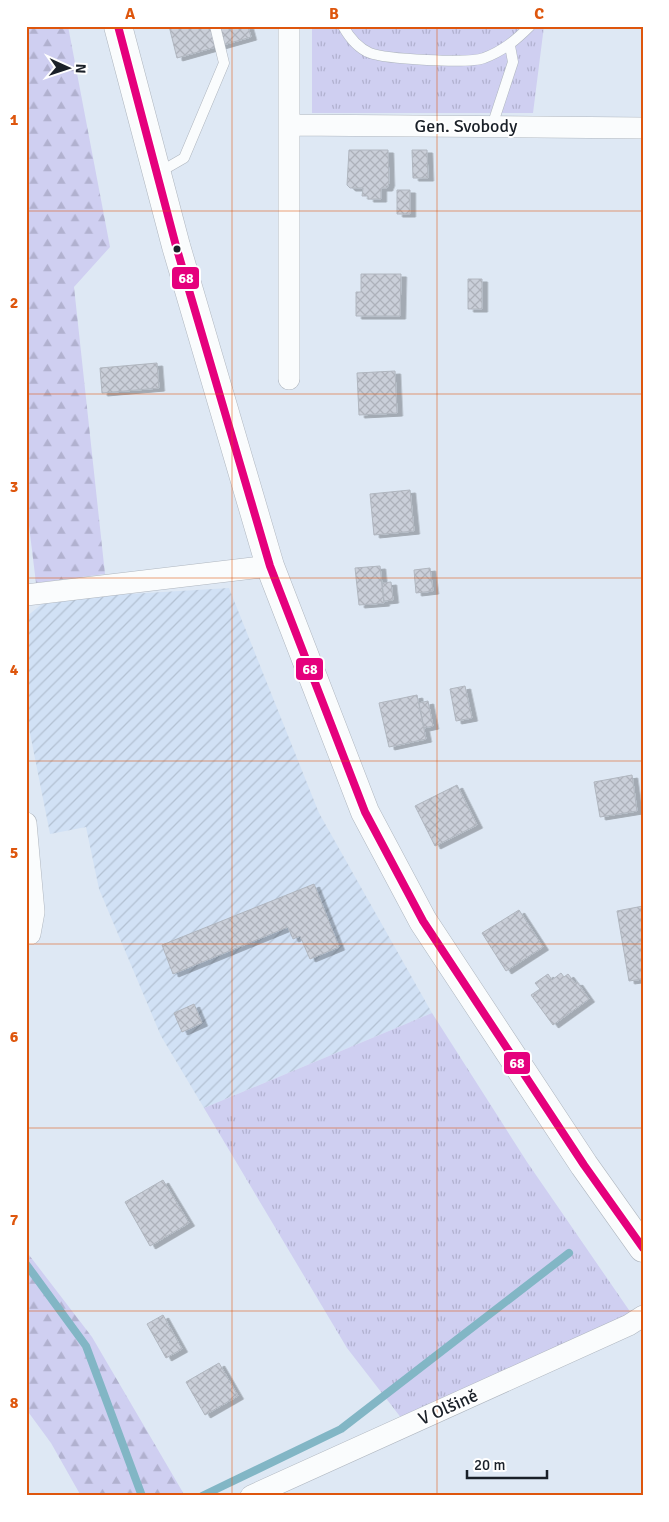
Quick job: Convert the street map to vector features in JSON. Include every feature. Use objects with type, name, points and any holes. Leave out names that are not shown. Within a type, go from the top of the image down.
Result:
[{"type":"main road","points":[[118,26],[157,174],[270,566],[365,812],[423,921],[578,1156],[643,1248]]},
{"type":"street","points":[[289,26],[289,379]]},
{"type":"street","name":"Gen. Svobody","points":[[290,125],[643,128]]},
{"type":"street","points":[[26,595],[270,566]]},
{"type":"street","points":[[26,823],[34,912],[30,934]]},
{"type":"street","name":"V Olšině","points":[[251,1496],[630,1325],[643,1316]]},
{"type":"lane","points":[[157,174],[184,158],[224,63],[215,26]]},
{"type":"lane","points":[[343,26],[349,37],[370,53],[429,60],[482,59],[510,46],[530,26]]},
{"type":"lane","points":[[492,126],[513,62],[510,46]]},
{"type":"shaded area","points":[[229,588],[319,813],[432,1013],[204,1108],[161,1036],[99,889],[86,827],[50,834],[26,713],[26,617],[48,599]]},
{"type":"green space","points":[[26,26],[68,26],[110,247],[74,287],[105,574],[36,583],[26,501]]},
{"type":"green space","points":[[312,26],[544,26],[533,113],[312,113]]},
{"type":"green space","points":[[432,1013],[527,1162],[631,1313],[402,1419],[347,1348],[204,1108]]},
{"type":"green space","points":[[26,1251],[92,1337],[185,1496],[81,1496],[51,1443],[26,1409]]},
{"type":"building","points":[[169,26],[248,26],[251,37],[177,58]]},
{"type":"building","points":[[349,150],[388,150],[389,183],[387,188],[381,188],[381,199],[368,199],[368,196],[362,196],[363,188],[350,188],[347,185]]},
{"type":"building","points":[[412,150],[427,150],[428,178],[413,178]]},
{"type":"building","points":[[397,190],[410,190],[410,214],[397,214]]},
{"type":"building","points":[[361,274],[401,274],[400,316],[356,316],[356,292],[361,292]]},
{"type":"building","points":[[468,279],[482,279],[482,309],[468,309]]},
{"type":"building","points":[[157,363],[159,388],[102,393],[100,368]]},
{"type":"building","points":[[395,371],[397,413],[359,415],[357,373]]},
{"type":"building","points":[[410,490],[414,531],[374,535],[370,494]]},
{"type":"building","points":[[380,566],[384,603],[359,605],[355,568]]},
{"type":"building","points":[[430,568],[433,591],[416,593],[414,570]]},
{"type":"building","points":[[391,582],[393,600],[384,601],[382,583]]},
{"type":"building","points":[[465,686],[472,718],[456,721],[450,689]]},
{"type":"building","points":[[417,695],[426,739],[389,747],[379,703]]},
{"type":"building","points":[[428,701],[433,726],[424,728],[419,703]]},
{"type":"building","points":[[632,775],[637,811],[600,817],[594,782]]},
{"type":"building","points":[[457,785],[477,825],[435,846],[415,806]]},
{"type":"building","points":[[314,884],[339,947],[310,959],[300,936],[293,939],[288,927],[173,974],[162,945]]},
{"type":"building","points":[[643,906],[643,979],[629,981],[617,911]]},
{"type":"building","points":[[519,910],[543,947],[506,971],[482,933]]},
{"type":"building","points":[[561,973],[564,977],[568,974],[575,983],[577,982],[589,999],[553,1025],[531,995],[540,989],[535,983],[548,974],[552,980]]},
{"type":"building","points":[[194,1004],[202,1023],[182,1032],[174,1013]]},
{"type":"building","points":[[163,1180],[189,1223],[150,1246],[125,1202]]},
{"type":"building","points":[[163,1315],[182,1349],[166,1358],[147,1324]]},
{"type":"building","points":[[219,1363],[238,1396],[205,1415],[186,1382]]},
{"type":"waterway","points":[[202,1496],[341,1429],[569,1253]]},
{"type":"waterway","points":[[26,1264],[86,1346],[142,1496]]},
{"type":"transit line","name":"68","points":[[118,26],[176,246],[270,566],[365,812],[423,921],[584,1165],[643,1248]]}]
